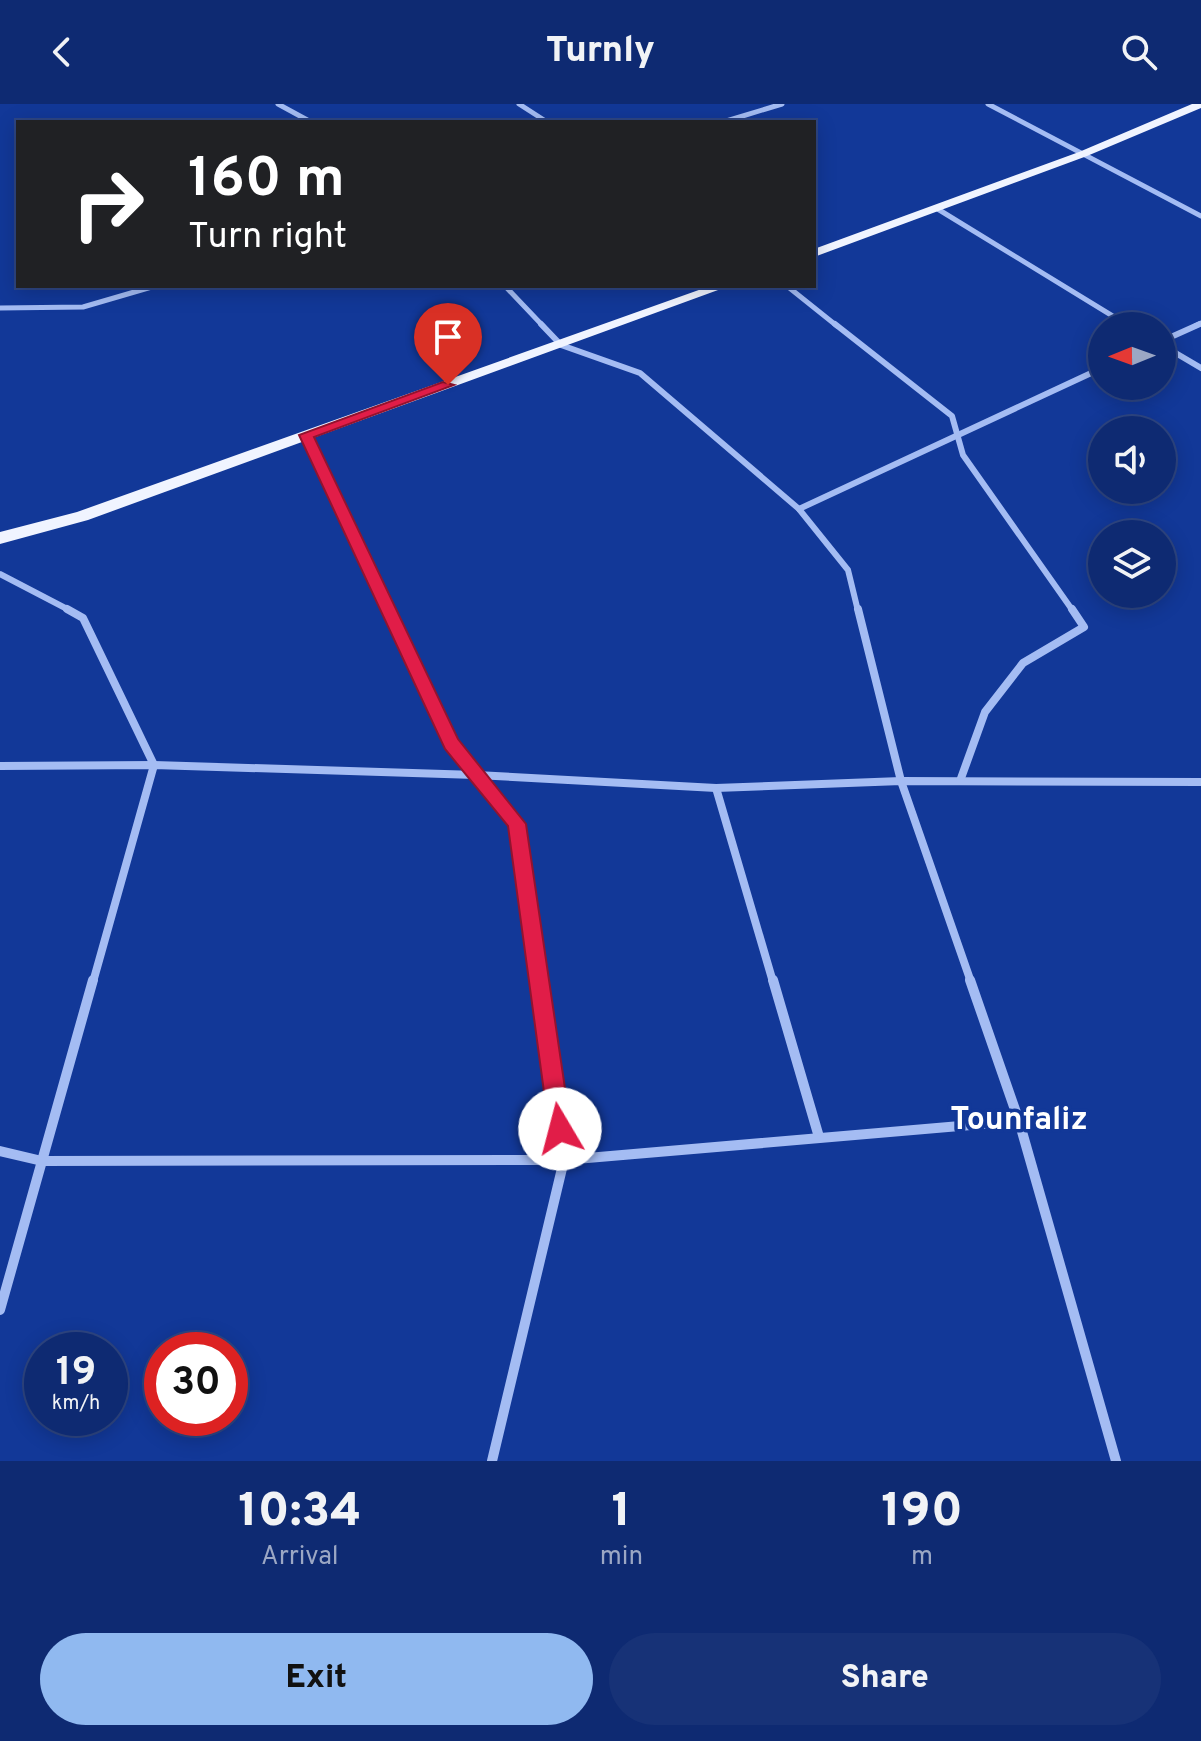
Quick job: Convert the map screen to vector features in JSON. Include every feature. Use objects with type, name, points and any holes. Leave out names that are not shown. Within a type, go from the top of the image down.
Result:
[{"type":"main road","points":[[816,252],[1083,154],[1201,104]]},
{"type":"main road","points":[[0,538],[82,516],[717,288]]},
{"type":"street","points":[[278,104],[307,120]]},
{"type":"street","points":[[519,104],[544,120]]},
{"type":"street","points":[[730,120],[782,104]]},
{"type":"street","points":[[988,104],[1201,216]]},
{"type":"street","points":[[936,208],[1107,312]]},
{"type":"street","points":[[0,308],[83,307],[148,288]]},
{"type":"street","points":[[507,288],[561,345],[640,373],[799,509],[848,570],[901,781],[1019,1121],[1116,1461]]},
{"type":"street","points":[[790,288],[952,416],[963,455],[1084,627],[1023,663],[985,712],[960,781]]},
{"type":"street","points":[[1176,336],[1201,323]]},
{"type":"street","points":[[1176,352],[1201,368]]},
{"type":"street","points":[[799,509],[1088,374]]},
{"type":"street","points":[[306,435],[451,744],[517,824],[564,1160],[492,1461]]},
{"type":"street","points":[[0,574],[83,618],[154,765],[0,1310]]},
{"type":"street","points":[[0,766],[154,765],[476,775],[716,788],[901,781],[1201,782]]},
{"type":"street","points":[[716,788],[819,1137]]},
{"type":"street","points":[[0,1151],[42,1161],[564,1160],[1019,1121]]},
{"type":"district","name":"Tounfaliz","points":[[1019,1121]]},
{"type":"route","points":[[448,385],[306,435],[451,744],[517,824],[560,1129]]}]
